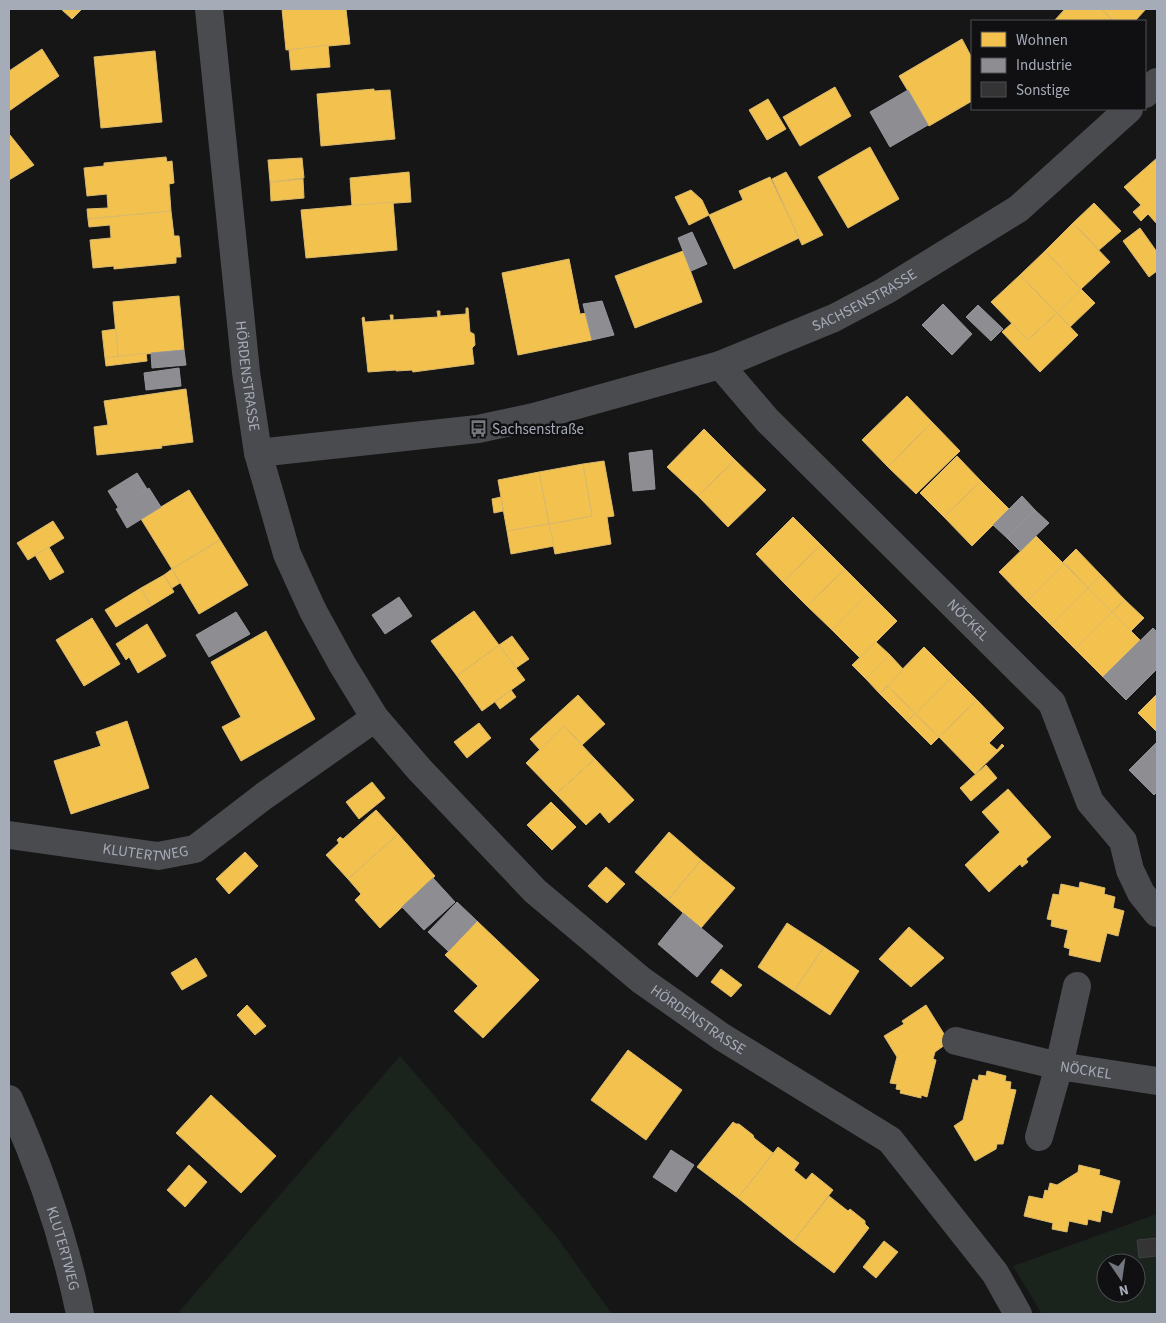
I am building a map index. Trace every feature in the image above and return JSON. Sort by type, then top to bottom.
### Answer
[{"type":"street","name":"HÖRDENSTRASSE","points":[[209,9],[246,372],[258,453],[287,554],[313,611],[375,718],[419,769],[535,891],[641,980],[722,1037],[890,1140],[995,1274],[1018,1314]]},
{"type":"street","points":[[1146,93],[1157,82]]},
{"type":"street","name":"SACHSENSTRASSE","points":[[258,453],[478,429],[534,417],[720,365],[843,313],[885,291],[1018,209],[1129,110]]},
{"type":"street","name":"NÖCKEL","points":[[720,365],[767,420],[1052,703],[1090,802],[1123,841],[1130,870],[1141,893],[1157,913]]},
{"type":"street","name":"KLUTERTWEG","points":[[9,835],[158,856],[195,849],[264,796],[375,718]]},
{"type":"street","points":[[956,1041],[1059,1066],[1077,986]]},
{"type":"street","name":"NÖCKEL","points":[[1039,1137],[1059,1066],[1157,1082]]},
{"type":"street","name":"KLUTERTWEG","points":[[9,1099],[42,1182],[71,1272],[80,1314]]},
{"type":"shaded area","points":[[400,1056],[556,1236],[612,1314],[177,1314]]},
{"type":"shaded area","points":[[1157,1214],[1157,1314],[1042,1314],[1013,1266]]},
{"type":"building: Wohnen","points":[[61,9],[82,9],[72,19]]},
{"type":"building: Wohnen","points":[[282,9],[346,9],[350,44],[286,50]]},
{"type":"building: Wohnen","points":[[1065,9],[1101,9],[1113,20],[1055,20]]},
{"type":"building: Wohnen","points":[[1101,9],[1146,9],[1136,20],[1113,20]]},
{"type":"building: Wohnen","points":[[962,39],[971,56],[971,102],[929,126],[899,76]]},
{"type":"building: Wohnen","points":[[328,45],[330,67],[291,70],[289,50]]},
{"type":"building: Wohnen","points":[[42,49],[59,76],[9,111],[9,71]]},
{"type":"building: Wohnen","points":[[155,51],[162,122],[101,128],[94,57]]},
{"type":"building: Wohnen","points":[[835,87],[851,116],[800,146],[783,117]]},
{"type":"building: Wohnen","points":[[374,89],[374,91],[390,90],[395,139],[321,146],[317,94]]},
{"type":"building: Wohnen","points":[[768,99],[786,129],[767,140],[749,110]]},
{"type":"building: Wohnen","points":[[9,136],[34,165],[9,180]]},
{"type":"building: Wohnen","points":[[870,147],[899,199],[848,228],[818,177]]},
{"type":"building: Wohnen","points":[[166,157],[167,162],[172,161],[174,183],[169,184],[171,211],[88,219],[87,209],[108,208],[107,194],[87,196],[84,168],[104,166],[104,163]]},
{"type":"building: Wohnen","points":[[302,158],[304,178],[270,182],[268,160]]},
{"type":"building: Wohnen","points":[[1157,158],[1157,224],[1148,214],[1141,221],[1133,212],[1141,205],[1124,187]]},
{"type":"building: Wohnen","points":[[409,172],[411,202],[352,206],[350,178]]},
{"type":"building: Wohnen","points":[[786,172],[823,235],[802,245],[772,179]]},
{"type":"building: Wohnen","points":[[770,177],[799,238],[734,269],[709,215],[743,200],[739,191]]},
{"type":"building: Wohnen","points":[[303,179],[304,198],[271,201],[270,182]]},
{"type":"building: Wohnen","points":[[691,190],[702,200],[709,215],[689,225],[675,197]]},
{"type":"building: Wohnen","points":[[393,202],[397,250],[306,258],[301,210]]},
{"type":"building: Wohnen","points":[[1094,203],[1121,231],[1099,250],[1073,223]]},
{"type":"building: Wohnen","points":[[171,211],[174,236],[179,236],[181,257],[176,257],[176,263],[114,269],[114,266],[93,268],[90,240],[111,238],[110,225],[89,227],[88,219]]},
{"type":"building: Wohnen","points":[[1073,223],[1110,262],[1081,289],[1045,251]]},
{"type":"building: Wohnen","points":[[1140,228],[1157,252],[1157,271],[1149,277],[1123,241]]},
{"type":"building: Wohnen","points":[[683,251],[702,302],[635,328],[615,276]]},
{"type":"building: Wohnen","points":[[1045,251],[1081,289],[1057,313],[1020,275]]},
{"type":"building: Wohnen","points":[[569,259],[580,314],[587,313],[592,340],[518,355],[502,273]]},
{"type":"building: Wohnen","points":[[1020,275],[1057,313],[1028,340],[991,302]]},
{"type":"building: Wohnen","points":[[1081,289],[1095,303],[1070,327],[1057,313]]},
{"type":"building: Wohnen","points":[[179,296],[184,350],[118,357],[113,302]]},
{"type":"building: Wohnen","points":[[466,308],[468,308],[470,332],[474,334],[475,345],[472,348],[474,364],[413,372],[412,370],[396,370],[368,372],[362,318],[364,317],[365,322],[391,320],[390,315],[393,315],[393,320],[438,317],[437,311],[440,311],[440,316],[466,314]]},
{"type":"building: Wohnen","points":[[1057,313],[1078,335],[1040,372],[1002,332],[1012,323],[1028,340]]},
{"type":"building: Wohnen","points":[[116,329],[118,357],[105,358],[102,331]]},
{"type":"building: Wohnen","points":[[146,353],[147,361],[106,366],[105,358]]},
{"type":"building: Wohnen","points":[[186,389],[193,442],[161,446],[162,448],[97,455],[94,427],[108,425],[104,401]]},
{"type":"building: Wohnen","points":[[907,396],[932,422],[888,467],[862,440]]},
{"type":"building: Wohnen","points":[[932,422],[960,451],[916,494],[888,467]]},
{"type":"building: Wohnen","points":[[704,429],[735,460],[698,496],[667,467]]},
{"type":"building: Wohnen","points":[[957,456],[981,481],[944,517],[920,493]]},
{"type":"building: Wohnen","points":[[735,460],[766,490],[728,527],[698,496]]},
{"type":"building: Wohnen","points":[[604,461],[614,516],[607,517],[611,544],[555,554],[549,524],[592,516],[583,464]]},
{"type":"building: Wohnen","points":[[583,464],[592,516],[549,524],[539,472]]},
{"type":"building: Wohnen","points":[[539,472],[549,524],[507,531],[498,480]]},
{"type":"building: Wohnen","points":[[981,481],[1009,509],[972,546],[944,517]]},
{"type":"building: Wohnen","points":[[189,490],[220,540],[172,569],[141,519]]},
{"type":"building: Wohnen","points":[[501,497],[503,511],[494,513],[492,499]]},
{"type":"building: Wohnen","points":[[793,517],[821,545],[783,582],[756,554]]},
{"type":"building: Wohnen","points":[[53,521],[64,538],[28,560],[17,543]]},
{"type":"building: Wohnen","points":[[549,524],[554,546],[511,554],[507,531]]},
{"type":"building: Wohnen","points":[[1036,536],[1064,564],[1027,601],[999,572]]},
{"type":"building: Wohnen","points":[[220,540],[248,585],[199,614],[172,569]]},
{"type":"building: Wohnen","points":[[821,545],[845,569],[807,606],[783,582]]},
{"type":"building: Wohnen","points":[[49,547],[64,572],[50,580],[35,555]]},
{"type":"building: Wohnen","points":[[1076,549],[1101,575],[1088,588],[1063,562]]},
{"type":"building: Wohnen","points":[[1064,564],[1088,588],[1051,625],[1027,601]]},
{"type":"building: Wohnen","points":[[172,569],[180,583],[172,588],[164,575]]},
{"type":"building: Wohnen","points":[[845,569],[869,593],[832,630],[807,606]]},
{"type":"building: Wohnen","points":[[164,575],[174,592],[151,606],[141,588]]},
{"type":"building: Wohnen","points":[[1101,575],[1125,600],[1112,612],[1088,588]]},
{"type":"building: Wohnen","points":[[141,588],[151,606],[116,627],[105,610]]},
{"type":"building: Wohnen","points":[[1088,588],[1112,612],[1075,649],[1051,625]]},
{"type":"building: Wohnen","points":[[869,593],[897,621],[860,658],[832,630]]},
{"type":"building: Wohnen","points":[[1125,600],[1144,618],[1131,631],[1112,612]]},
{"type":"building: Wohnen","points":[[474,611],[499,645],[457,676],[431,641]]},
{"type":"building: Wohnen","points":[[1112,612],[1140,640],[1103,677],[1075,649]]},
{"type":"building: Wohnen","points":[[92,618],[120,664],[84,686],[56,640]]},
{"type":"building: Wohnen","points":[[147,624],[166,656],[138,673],[129,657],[126,660],[116,644]]},
{"type":"building: Wohnen","points":[[266,631],[315,719],[241,761],[222,727],[241,717],[211,662]]},
{"type":"building: Wohnen","points":[[512,636],[529,659],[516,668],[499,645]]},
{"type":"building: Wohnen","points":[[876,642],[890,655],[866,679],[852,665]]},
{"type":"building: Wohnen","points":[[499,645],[525,680],[482,711],[457,676]]},
{"type":"building: Wohnen","points":[[924,647],[953,676],[915,714],[887,685]]},
{"type":"building: Wohnen","points":[[890,655],[903,669],[880,694],[866,679]]},
{"type":"building: Wohnen","points":[[953,676],[977,700],[939,737],[915,714]]},
{"type":"building: Wohnen","points":[[888,686],[915,714],[907,721],[880,694]]},
{"type":"building: Wohnen","points":[[511,690],[516,697],[500,709],[495,702]]},
{"type":"building: Wohnen","points":[[1157,694],[1157,732],[1138,713]]},
{"type":"building: Wohnen","points":[[578,695],[605,724],[582,745],[564,726],[540,750],[530,739]]},
{"type":"building: Wohnen","points":[[977,700],[1004,728],[989,743],[997,750],[1002,744],[1004,746],[975,774],[939,737]]},
{"type":"building: Wohnen","points":[[915,714],[939,737],[931,745],[907,721]]},
{"type":"building: Wohnen","points":[[127,721],[149,788],[71,814],[54,761],[101,746],[96,732]]},
{"type":"building: Wohnen","points":[[479,723],[491,738],[467,758],[454,742]]},
{"type":"building: Wohnen","points":[[564,726],[595,759],[556,794],[526,763]]},
{"type":"building: Wohnen","points":[[595,759],[634,800],[609,823],[600,812],[586,825],[556,794]]},
{"type":"building: Wohnen","points":[[986,765],[997,778],[971,801],[960,788]]},
{"type":"building: Wohnen","points":[[372,782],[385,798],[359,819],[346,802]]},
{"type":"building: Wohnen","points":[[1008,789],[1051,837],[1026,859],[1028,862],[1022,867],[1020,864],[989,892],[965,865],[1000,832],[982,812]]},
{"type":"building: Wohnen","points":[[551,802],[576,827],[552,850],[527,825]]},
{"type":"building: Wohnen","points":[[376,810],[398,834],[348,879],[326,855],[339,843],[337,840],[340,837],[343,839]]},
{"type":"building: Wohnen","points":[[669,832],[701,860],[668,900],[635,872]]},
{"type":"building: Wohnen","points":[[398,834],[435,876],[380,928],[355,900],[361,894],[348,879]]},
{"type":"building: Wohnen","points":[[245,852],[258,866],[229,894],[216,879]]},
{"type":"building: Wohnen","points":[[701,860],[735,888],[701,928],[668,900]]},
{"type":"building: Wohnen","points":[[606,867],[625,884],[607,903],[588,886]]},
{"type":"building: Wohnen","points":[[1080,882],[1105,888],[1104,894],[1115,897],[1113,908],[1124,911],[1118,936],[1107,933],[1100,962],[1069,955],[1070,949],[1064,947],[1068,930],[1051,926],[1052,920],[1047,919],[1053,894],[1059,895],[1061,884],[1079,888]]},
{"type":"building: Wohnen","points":[[477,921],[539,980],[483,1038],[454,1011],[478,986],[445,955]]},
{"type":"building: Wohnen","points":[[787,923],[824,947],[794,991],[758,967]]},
{"type":"building: Wohnen","points":[[909,927],[944,958],[911,987],[879,959]]},
{"type":"building: Wohnen","points":[[824,947],[859,971],[830,1015],[794,991]]},
{"type":"building: Wohnen","points":[[196,958],[207,976],[182,990],[171,973]]},
{"type":"building: Wohnen","points":[[721,969],[742,985],[731,997],[711,982]]},
{"type":"building: Wohnen","points":[[247,1005],[266,1026],[255,1035],[237,1015]]},
{"type":"building: Wohnen","points":[[926,1005],[949,1042],[935,1052],[933,1059],[936,1060],[927,1097],[921,1095],[921,1098],[900,1093],[901,1090],[896,1089],[897,1084],[890,1083],[897,1057],[884,1036],[904,1024],[902,1021]]},
{"type":"building: Wohnen","points":[[628,1050],[682,1090],[646,1140],[591,1100]]},
{"type":"building: Wohnen","points":[[987,1071],[1006,1076],[1005,1081],[1011,1082],[1010,1089],[1016,1090],[1003,1144],[997,1144],[996,1149],[975,1161],[954,1126],[963,1120],[973,1079],[978,1081],[979,1075],[986,1076]]},
{"type":"building: Wohnen","points":[[211,1095],[276,1156],[241,1193],[176,1133]]},
{"type":"building: Wohnen","points":[[733,1122],[739,1124],[773,1153],[738,1198],[697,1167]]},
{"type":"building: Wohnen","points":[[778,1147],[799,1163],[794,1170],[806,1180],[812,1173],[833,1190],[793,1242],[738,1198]]},
{"type":"building: Wohnen","points":[[189,1165],[207,1182],[185,1207],[167,1190]]},
{"type":"building: Wohnen","points":[[1079,1165],[1100,1170],[1099,1175],[1120,1181],[1112,1213],[1102,1210],[1100,1222],[1088,1219],[1087,1225],[1069,1221],[1067,1232],[1052,1229],[1053,1223],[1024,1216],[1029,1196],[1043,1199],[1045,1190],[1048,1191],[1050,1183],[1057,1185],[1078,1172]]},
{"type":"building: Wohnen","points":[[829,1196],[865,1221],[869,1228],[834,1273],[793,1242]]},
{"type":"building: Wohnen","points":[[884,1241],[898,1252],[876,1278],[863,1267]]},
{"type":"building: Industrie","points":[[908,90],[928,125],[890,147],[870,112]]},
{"type":"building: Industrie","points":[[692,232],[707,264],[691,271],[678,238]]},
{"type":"building: Industrie","points":[[602,301],[614,335],[592,340],[583,304]]},
{"type":"building: Industrie","points":[[943,304],[972,334],[952,355],[922,325]]},
{"type":"building: Industrie","points":[[978,305],[1003,329],[991,341],[966,317]]},
{"type":"building: Industrie","points":[[184,350],[186,365],[152,368],[151,353]]},
{"type":"building: Industrie","points":[[179,368],[181,386],[146,390],[144,373]]},
{"type":"building: Industrie","points":[[652,450],[655,489],[633,491],[629,453]]},
{"type":"building: Industrie","points":[[137,473],[147,489],[118,507],[108,491]]},
{"type":"building: Industrie","points":[[149,488],[161,507],[127,528],[116,509]]},
{"type":"building: Industrie","points":[[1022,496],[1035,510],[1007,538],[993,525]]},
{"type":"building: Industrie","points":[[1035,510],[1049,523],[1020,551],[1007,538]]},
{"type":"building: Industrie","points":[[399,597],[412,616],[385,634],[372,615]]},
{"type":"building: Industrie","points":[[236,612],[250,634],[209,657],[196,635]]},
{"type":"building: Industrie","points":[[1153,628],[1157,632],[1157,669],[1126,700],[1103,677]]},
{"type":"building: Industrie","points":[[1157,742],[1157,792],[1154,795],[1129,770]]},
{"type":"building: Industrie","points":[[433,878],[455,902],[424,930],[402,907]]},
{"type":"building: Industrie","points":[[457,902],[477,921],[448,951],[428,932]]},
{"type":"building: Industrie","points":[[683,913],[723,946],[697,977],[658,944]]},
{"type":"building: Industrie","points":[[671,1150],[694,1165],[676,1192],[653,1177]]},
{"type":"building: Sonstige","points":[[1157,1238],[1157,1256],[1146,1257],[1146,1253],[1138,1253],[1137,1240]]},
{"type":"place","name":"Sachsenstraße","points":[[478,429]]}]
